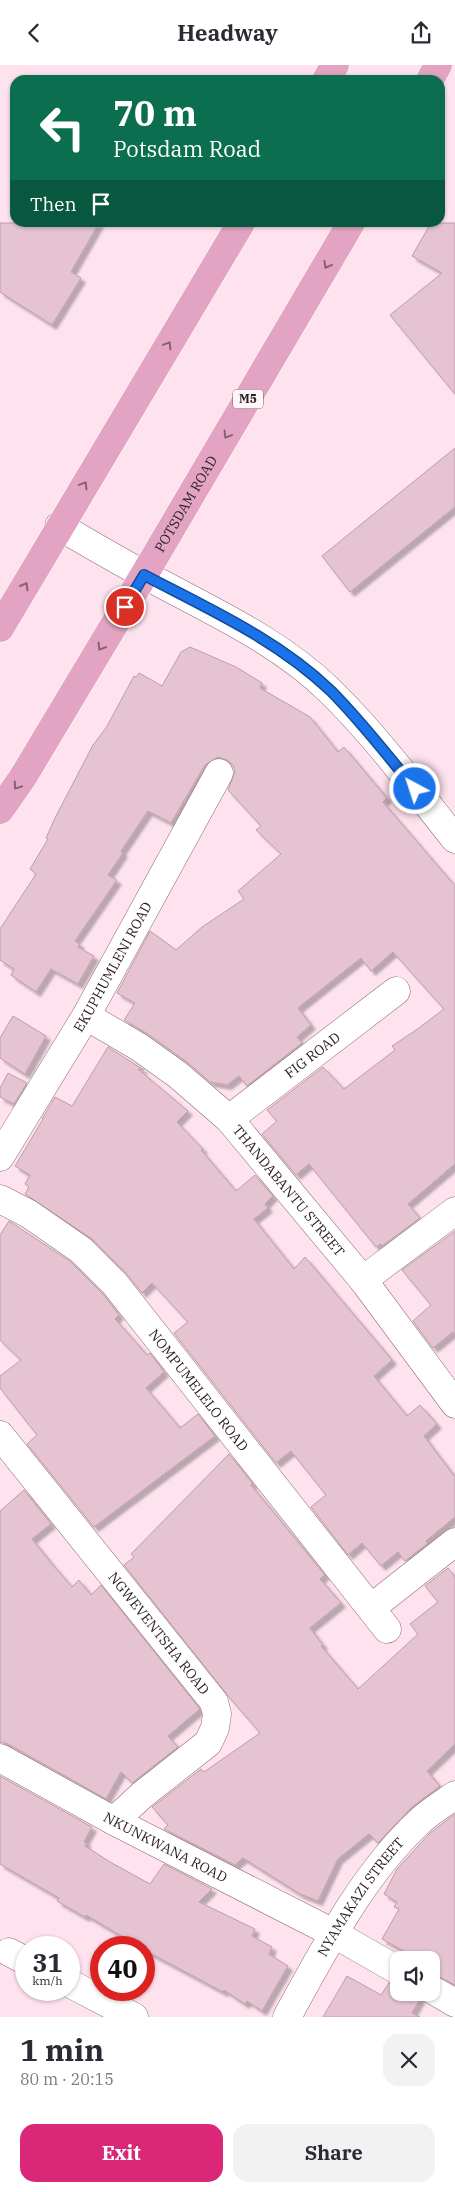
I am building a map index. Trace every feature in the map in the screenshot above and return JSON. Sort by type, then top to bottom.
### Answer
[{"type":"main road","points":[[0,628],[239,227]]},
{"type":"main road","name":"POTSDAM ROAD","points":[[0,811],[23,777],[144,575],[349,227]]},
{"type":"street","points":[[59,526],[144,575],[257,635],[330,691],[360,723],[455,839]]},
{"type":"street","name":"EKUPHUMLENI ROAD","points":[[0,1157],[86,1016],[219,773]]},
{"type":"street","name":"FIG ROAD","points":[[229,1119],[396,991]]},
{"type":"street","name":"THANDABANTU STREET","points":[[86,1016],[138,1047],[178,1075],[229,1119],[363,1280],[455,1404]]},
{"type":"street","name":"NOMPUMELELO ROAD","points":[[0,1199],[29,1214],[81,1250],[115,1284],[379,1619],[455,1543]]},
{"type":"street","points":[[363,1280],[455,1211]]},
{"type":"street","name":"NGWEVENTSHA ROAD","points":[[0,1435],[214,1701],[217,1714],[215,1728],[208,1743],[142,1795],[114,1821]]},
{"type":"street","name":"NKUNKWANA ROAD","points":[[0,1758],[114,1821],[333,1933],[390,1966]]},
{"type":"street","name":"NYAMAKAZI STREET","points":[[287,2017],[333,1933],[387,1856],[419,1822],[455,1795]]},
{"type":"street","points":[[80,1989],[134,2017]]},
{"type":"street","points":[[440,1994],[455,2003]]},
{"type":"building","points":[[0,223],[10,223],[10,227],[97,227],[71,272],[81,278],[52,325],[0,292]]},
{"type":"building","points":[[445,223],[455,223],[455,394],[390,315],[442,273],[412,256],[429,227],[445,227]]},
{"type":"building","points":[[455,448],[455,507],[350,592],[322,556]]},
{"type":"building","points":[[190,647],[236,667],[262,683],[260,688],[310,717],[338,752],[344,747],[387,798],[383,802],[455,886],[455,1164],[408,1204],[420,1218],[382,1246],[381,1244],[376,1247],[309,1164],[296,1175],[262,1134],[277,1121],[267,1110],[323,1067],[344,1089],[395,1050],[392,1046],[444,1009],[393,952],[371,971],[361,958],[298,1008],[311,1025],[297,1037],[302,1043],[247,1086],[239,1076],[227,1085],[210,1082],[187,1062],[148,1034],[124,1020],[135,1003],[117,993],[150,931],[176,950],[202,927],[244,899],[238,891],[281,854],[256,830],[261,826],[228,790],[235,772],[233,765],[227,760],[218,757],[205,765],[171,823],[148,811],[121,851],[123,853],[108,875],[117,880],[75,941],[80,944],[78,947],[94,956],[78,984],[51,969],[36,992],[11,975],[14,969],[0,960],[0,929],[36,874],[30,869],[48,839],[46,838],[55,818],[93,745],[106,728],[134,676],[136,677],[139,673],[162,686],[181,652]]},
{"type":"building","points":[[13,1016],[46,1036],[25,1074],[0,1058],[0,1038]]},
{"type":"building","points":[[108,1047],[144,1070],[138,1069],[188,1111],[177,1122],[203,1149],[201,1150],[236,1191],[255,1175],[273,1196],[265,1204],[268,1208],[254,1219],[294,1269],[305,1257],[392,1360],[374,1376],[407,1416],[420,1405],[437,1424],[424,1436],[455,1477],[455,1517],[426,1541],[428,1543],[405,1561],[398,1552],[381,1566],[362,1543],[348,1555],[311,1507],[326,1495],[291,1451],[276,1463],[174,1333],[188,1322],[152,1283],[142,1293],[126,1273],[92,1239],[25,1194],[29,1187],[25,1184],[30,1175],[15,1166],[55,1097],[72,1106]]},
{"type":"building","points":[[8,1073],[27,1083],[14,1104],[0,1097],[0,1088]]},
{"type":"building","points":[[9,1221],[71,1262],[103,1294],[119,1315],[115,1319],[147,1355],[150,1353],[164,1372],[146,1388],[180,1428],[198,1414],[215,1436],[94,1527],[27,1444],[37,1435],[0,1388],[0,1376],[21,1360],[0,1340],[0,1235]]},
{"type":"building","points":[[455,1231],[455,1335],[453,1332],[433,1348],[413,1321],[431,1305],[402,1270]]},
{"type":"building","points":[[229,1454],[253,1484],[251,1485],[325,1575],[320,1579],[341,1603],[310,1628],[323,1645],[321,1646],[358,1689],[418,1634],[410,1624],[438,1602],[425,1586],[448,1568],[455,1577],[455,1744],[427,1771],[440,1786],[412,1807],[378,1843],[369,1834],[338,1859],[318,1901],[300,1894],[243,1858],[235,1865],[164,1829],[168,1825],[152,1807],[201,1769],[204,1772],[260,1733],[124,1565],[134,1557],[131,1554]]},
{"type":"building","points":[[24,1490],[51,1524],[32,1539],[52,1564],[72,1587],[79,1580],[91,1595],[101,1585],[200,1709],[168,1736],[178,1747],[132,1783],[121,1772],[106,1799],[8,1744],[0,1742],[0,1511]]},
{"type":"building","points":[[0,1776],[92,1827],[84,1842],[87,1843],[85,1846],[150,1884],[164,1864],[212,1889],[199,1902],[255,1929],[252,1936],[272,1947],[269,1954],[288,1966],[262,2011],[247,2001],[245,2004],[224,1990],[223,1992],[155,1956],[155,1936],[121,1936],[86,1915],[85,1917],[57,1901],[59,1898],[0,1864]]},
{"type":"building","points":[[455,1814],[455,1985],[440,1978],[440,1951],[404,1951],[382,1939],[399,1909],[394,1907],[397,1902],[384,1894],[397,1869],[430,1833]]},
{"type":"building","points":[[347,1976],[381,1995],[390,1983],[390,2001],[419,2001],[412,2013],[420,2017],[323,2017]]},
{"type":"route","points":[[125,607],[144,575],[257,635],[330,691],[360,723],[415,789]]}]
